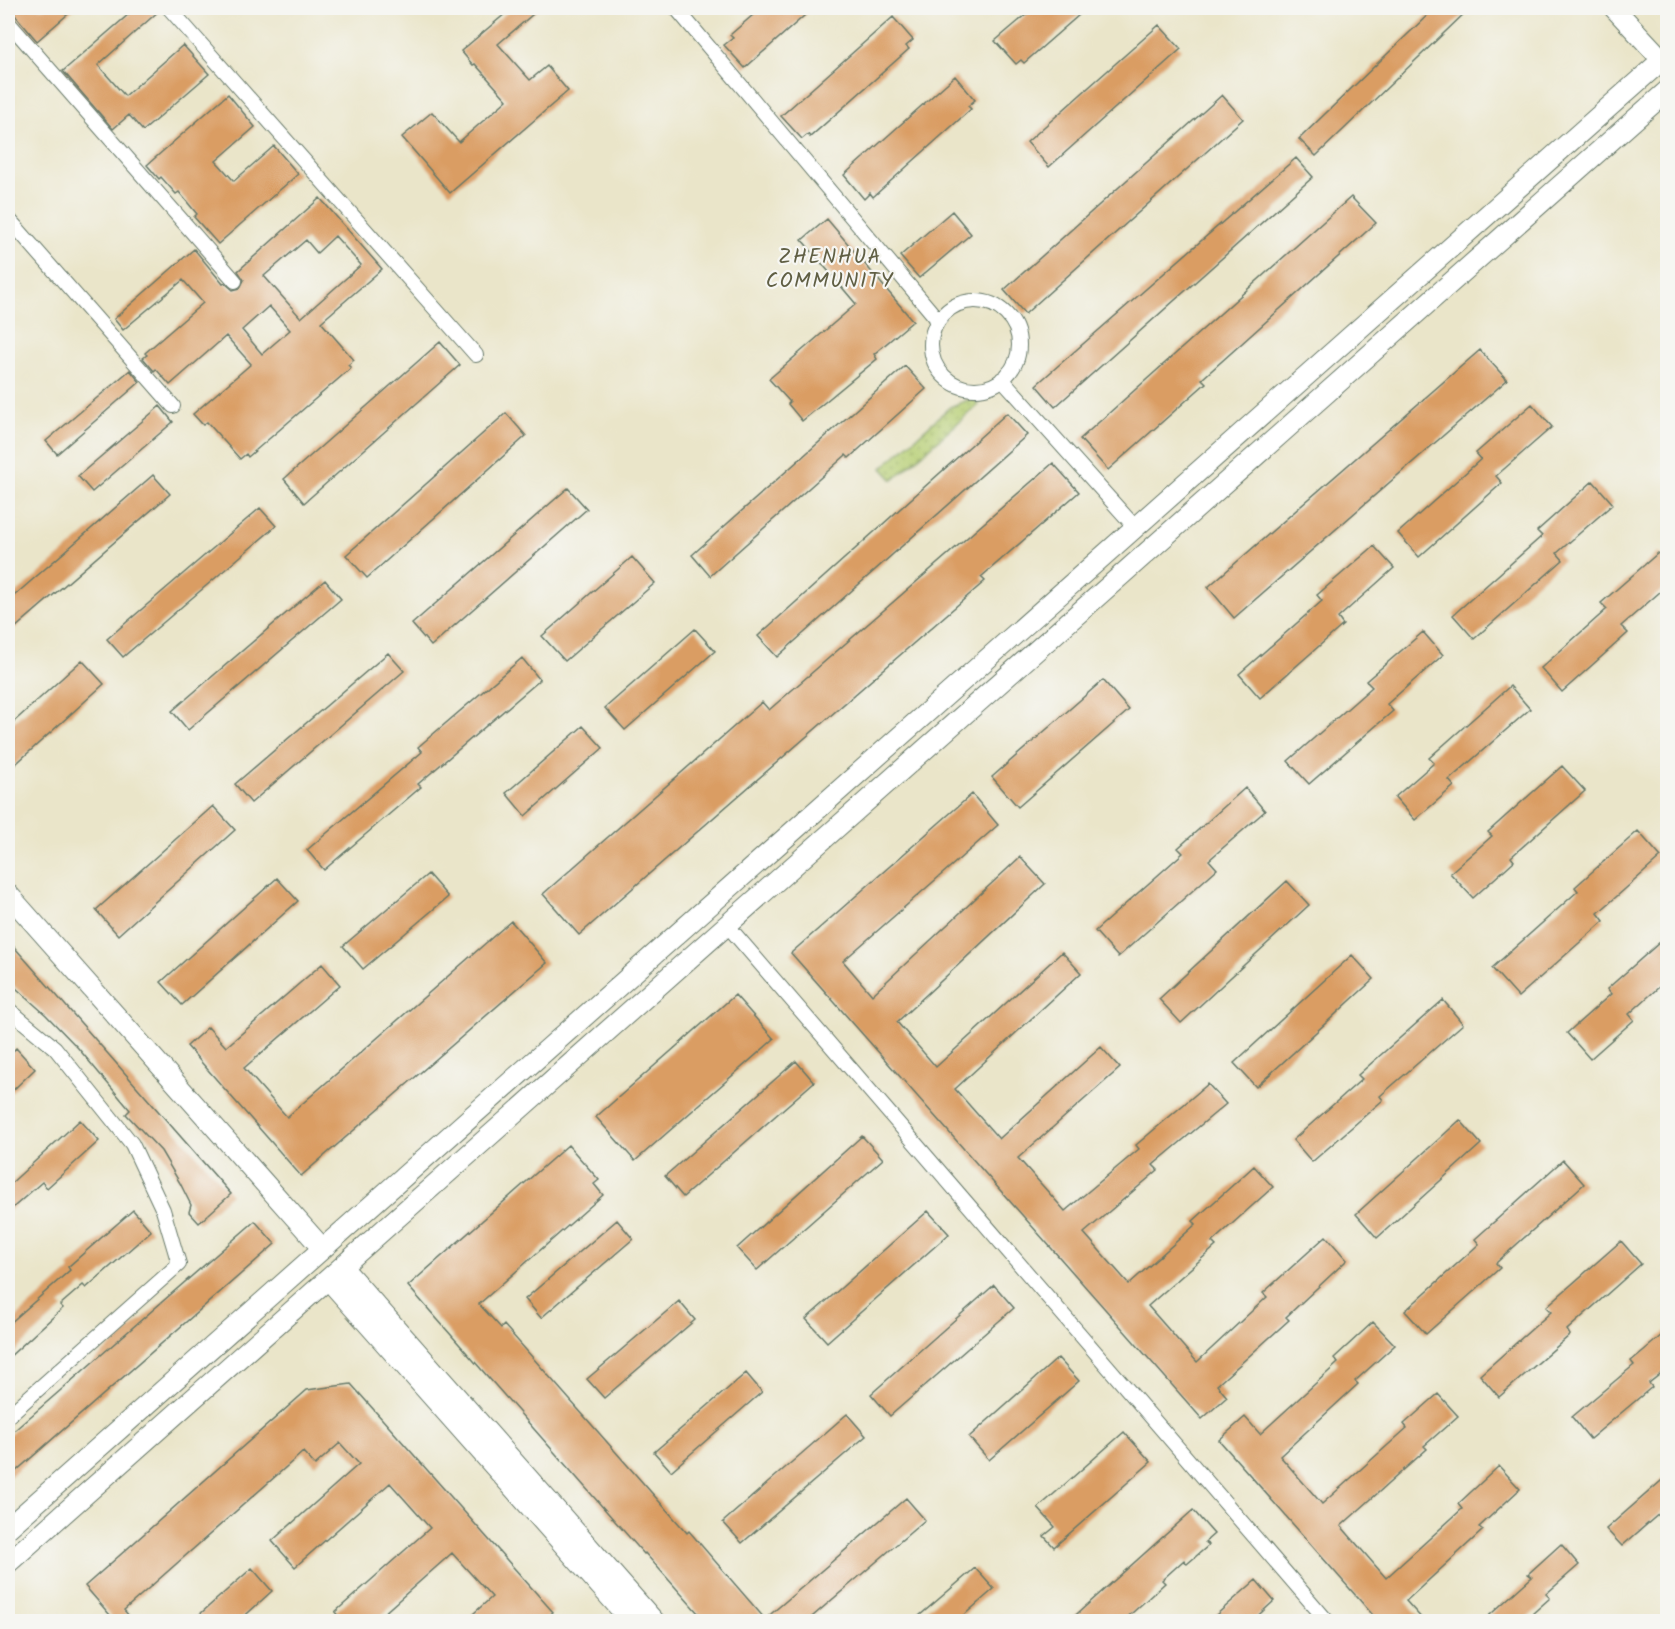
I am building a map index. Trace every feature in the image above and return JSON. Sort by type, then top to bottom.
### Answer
[{"type":"main road","points":[[8,1528],[1135,527],[1665,63],[1614,8]]},
{"type":"main road","points":[[8,1563],[1668,90]]},
{"type":"main road","points":[[8,894],[322,1248]]},
{"type":"main road","points":[[335,1273],[632,1622]]},
{"type":"main road","points":[[335,1273],[655,1622]]},
{"type":"street","points":[[169,8],[476,355]]},
{"type":"street","points":[[676,8],[938,320]]},
{"type":"street","points":[[8,22],[235,281]]},
{"type":"street","points":[[8,218],[174,406]]},
{"type":"street","points":[[967,301],[985,301],[1001,309],[1013,322],[1019,338],[1018,355],[1011,370],[1002,379],[984,388],[967,389],[951,383],[938,370],[931,354],[931,336],[938,320],[951,307],[967,301]]},
{"type":"street","points":[[1002,379],[1135,527]]},
{"type":"street","points":[[727,925],[1328,1622]]},
{"type":"street","points":[[8,1009],[55,1048],[132,1144],[163,1210],[180,1264],[8,1416]]},
{"type":"green space","points":[[973,398],[978,405],[893,480],[882,468],[950,407]]},
{"type":"building","points":[[9,8],[75,8],[37,41]]},
{"type":"building","points":[[136,8],[160,8],[160,10],[98,65],[125,96],[183,45],[209,74],[143,131],[129,115],[113,129],[63,71]]},
{"type":"building","points":[[512,8],[540,8],[498,44],[530,80],[547,66],[568,91],[450,193],[402,137],[432,112],[459,142],[507,100],[461,51]]},
{"type":"building","points":[[761,8],[813,8],[745,68],[724,45],[733,38],[730,35]]},
{"type":"building","points":[[1034,8],[1087,8],[1024,63],[1021,60],[1016,64],[995,41]]},
{"type":"building","points":[[1435,8],[1470,8],[1316,156],[1299,139]]},
{"type":"building","points":[[893,17],[913,40],[906,46],[909,49],[810,137],[808,134],[802,139],[781,116]]},
{"type":"building","points":[[1159,25],[1181,49],[1049,167],[1027,142]]},
{"type":"building","points":[[955,76],[975,100],[968,106],[971,109],[873,197],[870,193],[864,199],[844,175]]},
{"type":"building","points":[[228,94],[255,127],[216,161],[234,181],[274,146],[298,174],[218,244],[194,217],[197,214],[179,192],[176,194],[147,165]]},
{"type":"building","points":[[1222,95],[1243,119],[1025,314],[1004,290]]},
{"type":"building","points":[[1296,158],[1313,177],[1055,407],[1036,385]]},
{"type":"building","points":[[1351,197],[1376,223],[1202,379],[1206,383],[1108,470],[1080,439]]},
{"type":"building","points":[[320,198],[382,269],[321,322],[354,360],[348,365],[351,368],[248,457],[246,454],[240,459],[207,422],[203,425],[193,414],[251,364],[226,336],[170,385],[143,358],[147,355],[145,353],[203,303],[183,280],[123,330],[114,319],[194,249],[223,284],[225,283],[233,290],[240,288],[244,280],[238,271]],"holes":[[[335,236],[361,265],[301,318],[264,276],[306,240],[317,253]],[[269,306],[290,330],[262,354],[242,330]]]},
{"type":"building","points":[[952,211],[971,234],[919,278],[900,256]]},
{"type":"building","points":[[827,219],[913,321],[874,354],[877,359],[802,421],[788,404],[790,402],[769,379],[856,304],[802,240]]},
{"type":"building","points":[[440,342],[460,365],[304,503],[284,479]]},
{"type":"building","points":[[1480,350],[1507,380],[1234,618],[1208,587]]},
{"type":"building","points":[[905,366],[926,389],[849,458],[846,455],[710,576],[692,555]]},
{"type":"building","points":[[130,370],[140,382],[57,454],[46,441]]},
{"type":"building","points":[[1532,404],[1552,427],[1496,476],[1502,483],[1419,557],[1398,533],[1481,459],[1476,453]]},
{"type":"building","points":[[160,406],[173,422],[92,492],[78,476]]},
{"type":"building","points":[[506,413],[526,436],[367,578],[346,555]]},
{"type":"building","points":[[1007,413],[1027,435],[777,657],[758,636]]},
{"type":"building","points":[[1053,463],[1079,492],[981,577],[985,581],[579,935],[543,894],[762,702],[769,710]]},
{"type":"building","points":[[153,475],[170,494],[8,634],[8,601]]},
{"type":"building","points":[[1593,481],[1613,504],[1557,553],[1563,560],[1474,639],[1453,615],[1542,536],[1537,531]]},
{"type":"building","points":[[568,488],[587,509],[431,646],[412,624]]},
{"type":"building","points":[[260,508],[276,526],[123,657],[107,639]]},
{"type":"building","points":[[1374,546],[1394,568],[1338,618],[1343,625],[1260,698],[1239,674],[1322,601],[1317,595]]},
{"type":"building","points":[[1658,553],[1668,563],[1668,585],[1621,626],[1628,633],[1562,692],[1541,668],[1607,609],[1601,603]]},
{"type":"building","points":[[632,557],[655,583],[565,661],[542,636]]},
{"type":"building","points":[[325,580],[341,599],[188,730],[172,711]]},
{"type":"building","points":[[695,629],[715,651],[625,730],[605,708]]},
{"type":"building","points":[[1423,632],[1443,655],[1387,704],[1393,711],[1309,784],[1288,761],[1372,687],[1366,681]]},
{"type":"building","points":[[388,653],[404,671],[251,803],[235,784]]},
{"type":"building","points":[[522,658],[540,680],[418,784],[421,787],[324,870],[307,850],[422,752],[418,747]]},
{"type":"building","points":[[82,660],[104,684],[8,771],[8,727]]},
{"type":"building","points":[[1103,680],[1129,710],[1018,807],[992,777]]},
{"type":"building","points":[[1510,686],[1530,709],[1449,780],[1454,786],[1415,820],[1395,797],[1434,763],[1429,758]]},
{"type":"building","points":[[583,726],[603,748],[525,816],[506,793]]},
{"type":"building","points":[[1562,766],[1585,791],[1511,857],[1514,861],[1473,898],[1450,873],[1492,836],[1488,832]]},
{"type":"building","points":[[1245,788],[1265,811],[1209,860],[1217,869],[1118,957],[1095,931],[1183,853],[1178,848]]},
{"type":"building","points":[[972,794],[998,825],[843,961],[872,995],[1020,857],[1045,884],[897,1022],[936,1067],[1062,952],[1081,973],[955,1089],[999,1139],[1101,1047],[1120,1068],[1018,1158],[1065,1211],[1139,1149],[1136,1145],[1208,1084],[1226,1104],[1153,1165],[1158,1170],[1084,1233],[1129,1284],[1196,1224],[1193,1221],[1254,1166],[1273,1187],[1212,1242],[1216,1246],[1148,1306],[1197,1362],[1267,1297],[1263,1293],[1326,1236],[1347,1260],[1286,1317],[1289,1320],[1217,1385],[1227,1397],[1202,1419],[791,953]]},
{"type":"building","points":[[213,806],[235,830],[118,935],[96,910]]},
{"type":"building","points":[[1638,831],[1661,857],[1598,913],[1604,921],[1518,997],[1492,968],[1578,891],[1575,887]]},
{"type":"building","points":[[428,874],[448,897],[363,969],[343,946]]},
{"type":"building","points":[[277,878],[298,901],[182,1005],[161,982]]},
{"type":"building","points":[[1287,881],[1309,905],[1181,1023],[1159,999]]},
{"type":"building","points":[[511,921],[547,963],[301,1176],[187,1046],[208,1027],[226,1047],[322,964],[340,985],[244,1068],[287,1117]]},
{"type":"building","points":[[1668,935],[1668,979],[1629,1014],[1634,1020],[1590,1059],[1567,1033],[1611,994],[1607,989]]},
{"type":"building","points":[[8,940],[231,1194],[199,1223],[189,1212],[191,1205],[161,1151],[126,1114],[130,1110],[78,1048],[8,981]]},
{"type":"building","points":[[1352,955],[1374,979],[1256,1087],[1234,1063]]},
{"type":"building","points":[[735,995],[774,1039],[635,1161],[596,1117]]},
{"type":"building","points":[[1443,1000],[1463,1024],[1380,1096],[1383,1100],[1312,1162],[1293,1140],[1362,1079],[1358,1075]]},
{"type":"building","points":[[16,1048],[35,1069],[8,1095],[8,1056]]},
{"type":"building","points":[[796,1061],[814,1082],[683,1197],[665,1176]]},
{"type":"building","points":[[80,1120],[99,1141],[47,1188],[42,1182],[8,1212],[8,1186]]},
{"type":"building","points":[[1460,1120],[1481,1144],[1377,1238],[1356,1214]]},
{"type":"building","points":[[862,1136],[883,1159],[757,1270],[737,1248]]},
{"type":"building","points":[[568,1145],[599,1180],[594,1184],[603,1195],[479,1304],[501,1328],[504,1325],[765,1619],[906,1498],[925,1520],[806,1622],[706,1622],[408,1286]]},
{"type":"building","points":[[1563,1160],[1584,1184],[1496,1263],[1500,1268],[1426,1334],[1405,1311],[1479,1244],[1475,1239]]},
{"type":"building","points":[[133,1210],[151,1231],[86,1288],[83,1285],[60,1305],[63,1308],[8,1358],[8,1325],[70,1270],[68,1267]]},
{"type":"building","points":[[928,1211],[949,1234],[827,1342],[806,1319]]},
{"type":"building","points":[[617,1220],[633,1239],[541,1318],[525,1299]]},
{"type":"building","points":[[255,1221],[275,1244],[8,1478],[8,1436]]},
{"type":"building","points":[[1621,1241],[1641,1264],[1567,1330],[1570,1335],[1499,1397],[1480,1375],[1551,1312],[1546,1307]]},
{"type":"building","points":[[994,1285],[1014,1308],[890,1416],[871,1394]]},
{"type":"building","points":[[679,1301],[695,1320],[604,1398],[587,1379]]},
{"type":"building","points":[[1373,1322],[1395,1345],[1355,1381],[1358,1384],[1280,1456],[1322,1504],[1407,1428],[1404,1424],[1438,1394],[1458,1416],[1424,1446],[1427,1449],[1341,1526],[1386,1578],[1462,1509],[1458,1504],[1499,1466],[1520,1489],[1479,1527],[1483,1530],[1406,1601],[1425,1622],[1379,1622],[1219,1440],[1245,1417],[1260,1434],[1338,1363],[1334,1358]]},
{"type":"building","points":[[1668,1330],[1668,1368],[1649,1383],[1652,1387],[1590,1439],[1572,1417],[1634,1365],[1631,1361]]},
{"type":"building","points":[[1058,1358],[1079,1381],[989,1460],[969,1437]]},
{"type":"building","points":[[746,1373],[762,1392],[671,1471],[654,1452]]},
{"type":"building","points":[[351,1384],[553,1612],[542,1622],[464,1622],[492,1597],[452,1553],[374,1622],[343,1622],[335,1612],[430,1528],[390,1483],[295,1567],[272,1541],[359,1464],[340,1443],[315,1465],[303,1452],[124,1610],[134,1622],[116,1622],[85,1586],[307,1390]]},
{"type":"building","points":[[847,1414],[866,1436],[742,1543],[723,1522]]},
{"type":"building","points":[[1124,1432],[1151,1462],[1054,1547],[1044,1536],[1055,1527],[1038,1508]]},
{"type":"building","points":[[1668,1475],[1668,1506],[1622,1546],[1606,1529]]},
{"type":"building","points":[[1193,1510],[1214,1534],[1205,1542],[1209,1545],[1187,1564],[1184,1560],[1162,1580],[1165,1583],[1122,1622],[1068,1622]]},
{"type":"building","points":[[1561,1544],[1579,1565],[1546,1594],[1550,1598],[1523,1622],[1482,1622],[1532,1577],[1528,1574]]},
{"type":"building","points":[[252,1568],[272,1591],[238,1622],[191,1622]]},
{"type":"building","points":[[975,1568],[994,1589],[956,1622],[912,1622]]},
{"type":"building","points":[[1256,1580],[1274,1601],[1251,1622],[1208,1622]]},
{"type":"district","name":"ZHENHUA COMMUNITY","points":[[830,269]]}]
